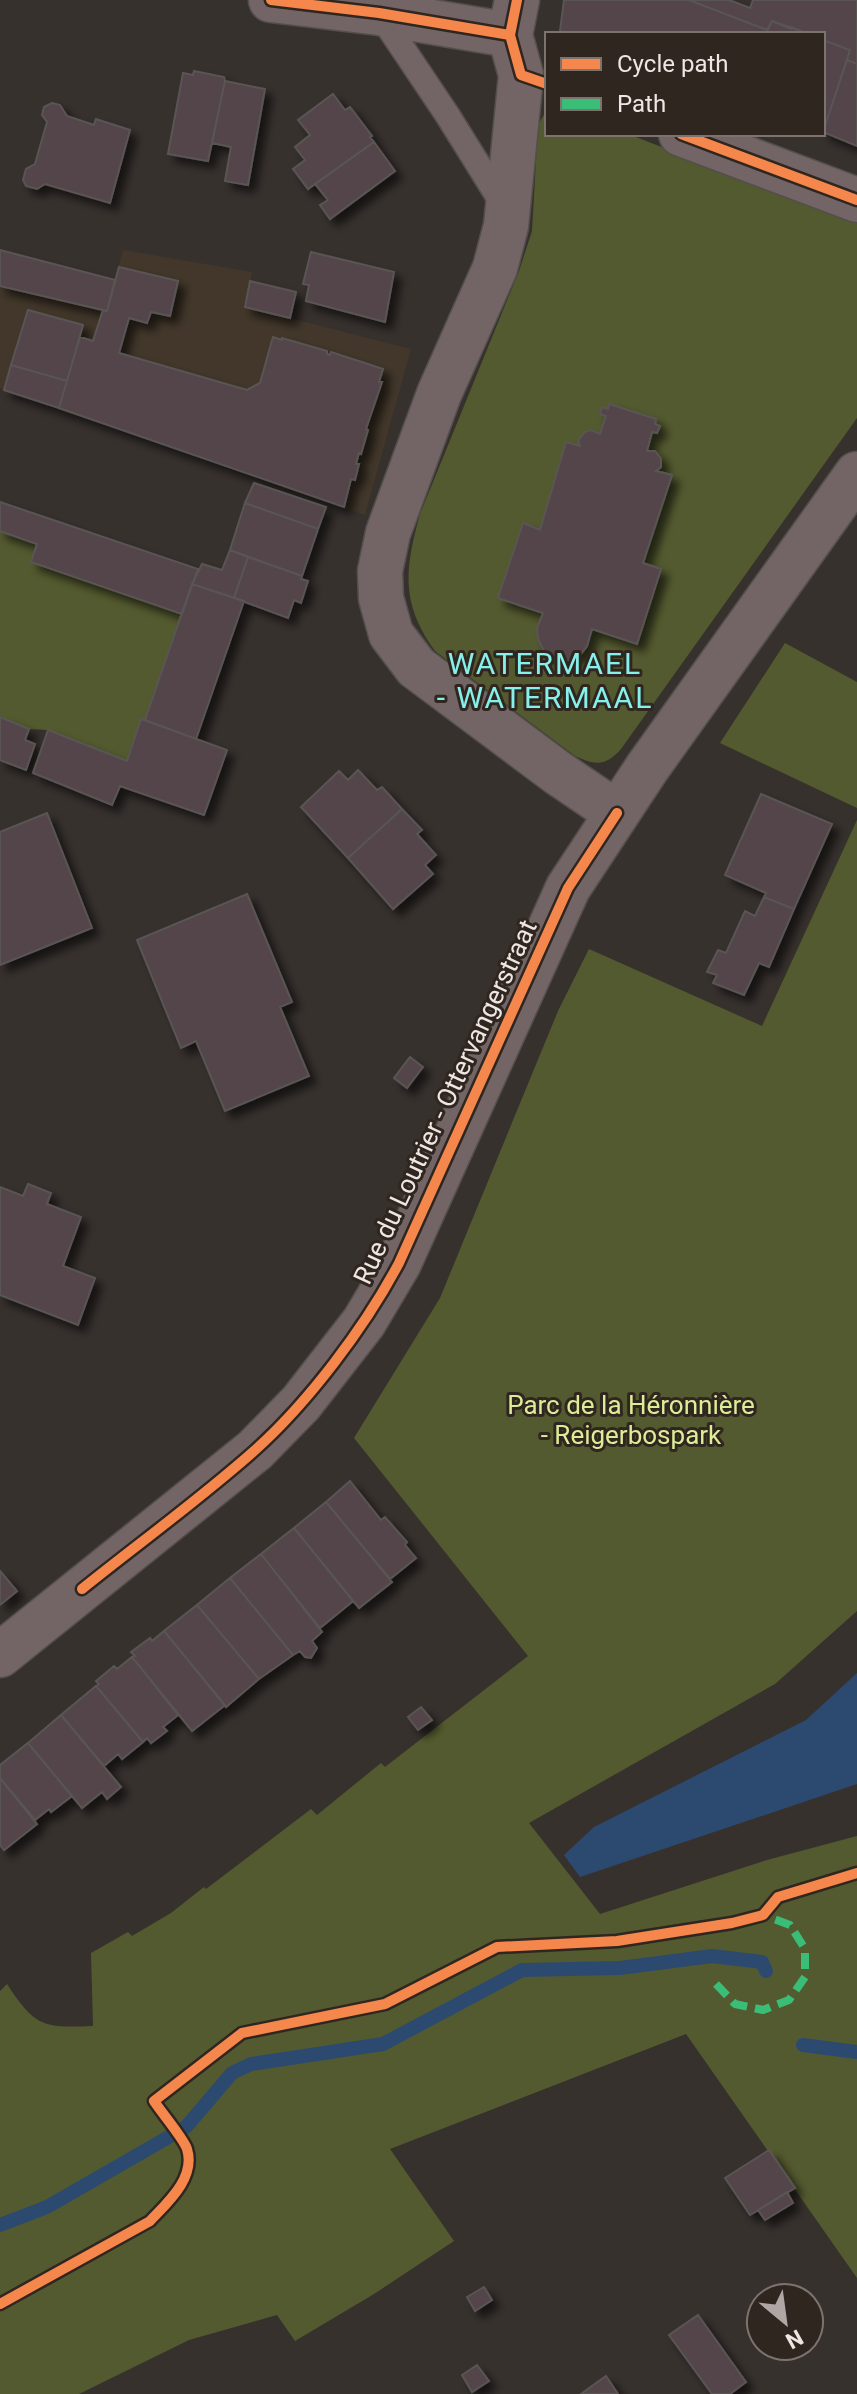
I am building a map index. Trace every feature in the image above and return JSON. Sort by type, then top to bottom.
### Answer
[{"type":"street","points":[[271,0],[379,13],[524,48],[507,213],[495,268],[439,394],[388,533],[380,571],[381,598],[391,634],[416,667],[617,813]]},
{"type":"street","points":[[686,136],[857,200]]},
{"type":"street","name":"Rue du Loutrier - Ottervangerstraat","points":[[0,1655],[255,1450],[301,1403],[364,1322],[399,1263],[568,888],[647,768],[857,474]]},
{"type":"lane","points":[[379,13],[476,160],[507,213]]},
{"type":"shaded area","points":[[123,250],[252,272],[246,307],[411,349],[365,515],[0,388],[0,286],[107,311]]},
{"type":"green space","points":[[545,113],[545,136],[633,136],[857,223],[857,418],[621,749],[600,763],[575,756],[435,651],[416,617],[409,585],[411,551],[420,514],[519,271],[532,231],[538,125]]},
{"type":"green space","points":[[0,531],[37,544],[32,562],[182,614],[145,720],[141,719],[127,761],[48,730],[29,729],[0,717]]},
{"type":"green space","points":[[785,643],[857,682],[857,808],[720,743]]},
{"type":"green space","name":"Parc de la Héronnière - Reigerbospark","points":[[857,820],[857,1611],[775,1684],[529,1823],[600,1914],[767,1860],[857,1836],[857,2278],[686,2034],[390,2149],[454,2241],[295,2341],[277,2315],[189,2340],[79,2394],[0,2394],[0,1991],[7,1984],[25,2009],[42,2022],[62,2026],[93,2026],[91,1953],[128,1932],[132,1936],[171,1913],[311,1809],[317,1815],[381,1763],[385,1767],[528,1656],[354,1438],[440,1298],[558,1011],[589,949],[762,1026]]},
{"type":"water","points":[[857,1673],[857,1784],[580,1877],[564,1855],[594,1827],[806,1720]]},
{"type":"building","points":[[564,0],[689,0],[767,30],[766,32],[560,31]]},
{"type":"building","points":[[689,0],[729,0],[750,8],[753,0],[857,0],[857,64],[847,60],[850,50],[825,41],[825,32],[803,32],[772,21],[767,30]]},
{"type":"building","points":[[772,21],[804,32],[767,32]]},
{"type":"building","points":[[825,41],[850,50],[825,126]]},
{"type":"building","points":[[847,60],[857,64],[857,146],[825,133]]},
{"type":"building","points":[[194,71],[224,77],[225,81],[208,161],[168,154],[183,73],[193,75]]},
{"type":"building","points":[[225,81],[265,89],[248,185],[225,181],[231,147],[212,143]]},
{"type":"building","points":[[333,94],[345,110],[350,107],[374,142],[308,189],[293,169],[305,160],[295,147],[310,135],[298,120]]},
{"type":"building","points":[[52,103],[60,105],[67,116],[94,125],[96,119],[130,130],[110,203],[45,184],[37,189],[26,186],[23,180],[26,169],[35,164],[47,122],[42,115],[44,107]]},
{"type":"building","points":[[374,142],[395,171],[330,219],[320,205],[328,200],[315,184]]},
{"type":"building","points":[[0,250],[115,280],[107,311],[0,286]]},
{"type":"building","points":[[311,252],[394,272],[385,322],[306,301],[309,285],[303,284]]},
{"type":"building","points":[[119,267],[178,281],[170,316],[151,312],[147,323],[129,318],[119,353],[247,390],[260,383],[273,337],[383,369],[379,382],[382,382],[356,464],[359,464],[355,480],[351,479],[344,507],[59,408],[80,337],[93,341],[103,310],[107,311]]},
{"type":"building","points":[[250,281],[296,292],[290,318],[245,307]]},
{"type":"building","points":[[28,310],[83,325],[67,381],[11,365]]},
{"type":"building","points":[[11,365],[67,381],[59,408],[4,390]]},
{"type":"building","points":[[609,404],[656,419],[655,424],[660,426],[657,433],[652,432],[647,451],[655,451],[661,459],[661,467],[656,471],[672,475],[643,563],[661,569],[637,644],[592,629],[581,654],[558,662],[546,655],[538,639],[537,629],[543,613],[498,598],[523,523],[540,530],[566,442],[580,446],[578,441],[585,432],[591,430],[600,434],[606,416],[600,414],[602,407],[608,409]]},
{"type":"building","points":[[254,483],[326,507],[318,529],[245,503]]},
{"type":"building","points":[[0,502],[198,569],[182,614],[31,562],[37,544],[0,531]]},
{"type":"building","points":[[245,503],[318,529],[302,576],[230,550]]},
{"type":"building","points":[[230,550],[248,557],[234,598],[192,584],[202,564],[222,570]]},
{"type":"building","points":[[248,557],[302,576],[301,579],[308,581],[301,603],[294,600],[288,618],[234,598]]},
{"type":"building","points":[[192,584],[244,601],[196,739],[145,720]]},
{"type":"building","points":[[0,717],[29,729],[25,740],[35,744],[26,770],[0,760]]},
{"type":"building","points":[[141,719],[227,750],[204,815],[120,786],[112,805],[33,773],[48,730],[127,761]]},
{"type":"building","points":[[358,770],[377,790],[382,787],[402,809],[348,858],[301,807],[339,771],[348,780]]},
{"type":"building","points":[[761,794],[832,824],[794,909],[764,897],[766,893],[725,875]]},
{"type":"building","points":[[402,809],[422,830],[417,834],[436,855],[425,865],[433,874],[393,909],[348,858]]},
{"type":"building","points":[[47,813],[92,928],[0,965],[0,832]]},
{"type":"building","points":[[247,894],[292,1002],[280,1007],[309,1076],[225,1111],[196,1041],[181,1048],[137,940]]},
{"type":"building","points":[[764,897],[794,909],[769,967],[759,963],[744,995],[713,983],[717,975],[707,972],[718,950],[726,953],[745,911],[755,916]]},
{"type":"building","points":[[410,1057],[423,1067],[407,1088],[394,1078]]},
{"type":"building","points":[[28,1184],[51,1193],[47,1204],[81,1217],[63,1266],[95,1278],[78,1325],[0,1295],[0,1187],[23,1196]]},
{"type":"building","points":[[350,1481],[381,1520],[385,1517],[407,1542],[405,1545],[416,1558],[390,1579],[326,1502]]},
{"type":"building","points":[[326,1502],[392,1582],[359,1608],[294,1528]]},
{"type":"building","points":[[294,1528],[353,1601],[320,1628],[261,1554]]},
{"type":"building","points":[[261,1554],[322,1632],[312,1641],[317,1648],[311,1658],[300,1651],[293,1655],[230,1578]]},
{"type":"building","points":[[0,1571],[17,1591],[0,1605]]},
{"type":"building","points":[[230,1578],[293,1655],[259,1679],[197,1605]]},
{"type":"building","points":[[197,1605],[259,1679],[226,1707],[164,1631]]},
{"type":"building","points":[[164,1631],[225,1705],[192,1731],[132,1657],[135,1656],[131,1652]]},
{"type":"building","points":[[132,1657],[178,1715],[163,1727],[167,1731],[151,1743],[147,1738],[143,1742],[96,1686],[99,1684],[96,1681],[114,1666],[117,1669]]},
{"type":"building","points":[[96,1686],[143,1742],[122,1759],[118,1754],[104,1766],[61,1715]]},
{"type":"building","points":[[421,1707],[432,1720],[418,1730],[408,1717]]},
{"type":"building","points":[[61,1715],[121,1787],[107,1799],[102,1792],[82,1808],[28,1743]]},
{"type":"building","points":[[28,1743],[72,1796],[35,1820],[0,1778],[0,1765]]},
{"type":"building","points":[[0,1778],[37,1824],[4,1850],[0,1845]]},
{"type":"building","points":[[769,2150],[795,2188],[750,2215],[725,2178]]},
{"type":"building","points":[[787,2192],[793,2203],[765,2220],[758,2210]]},
{"type":"building","points":[[484,2287],[492,2300],[475,2311],[467,2297]]},
{"type":"building","points":[[698,2315],[746,2382],[730,2394],[712,2394],[669,2335]]},
{"type":"building","points":[[477,2365],[489,2381],[472,2392],[462,2375]]},
{"type":"building","points":[[606,2376],[618,2394],[581,2394]]},
{"type":"waterway","points":[[0,2225],[47,2207],[186,2127],[232,2073],[251,2064],[383,2044],[522,1970],[620,1968],[712,1956],[762,1962],[766,1971]]},
{"type":"waterway","points":[[803,2045],[857,2052]]},
{"type":"marked path","points":[[716,1984],[735,2004],[763,2010],[789,2000],[805,1977],[805,1949],[790,1925],[763,1915]]},
{"type":"cycle path","points":[[271,0],[379,13],[510,35]]},
{"type":"cycle path","points":[[517,0],[510,35],[521,75],[545,83]]},
{"type":"cycle path","points":[[686,136],[857,200]]},
{"type":"cycle path","points":[[82,1589],[254,1451],[315,1387],[352,1338],[399,1263],[568,888],[617,813]]},
{"type":"cycle path","points":[[0,2304],[150,2221],[164,2206],[184,2180],[189,2160],[185,2145],[154,2101],[242,2033],[385,2004],[497,1947],[617,1941],[732,1923],[763,1915],[778,1897],[857,1873]]},
{"type":"district","name":"WATERMAEL - WATERMAAL","points":[[545,680]]}]
